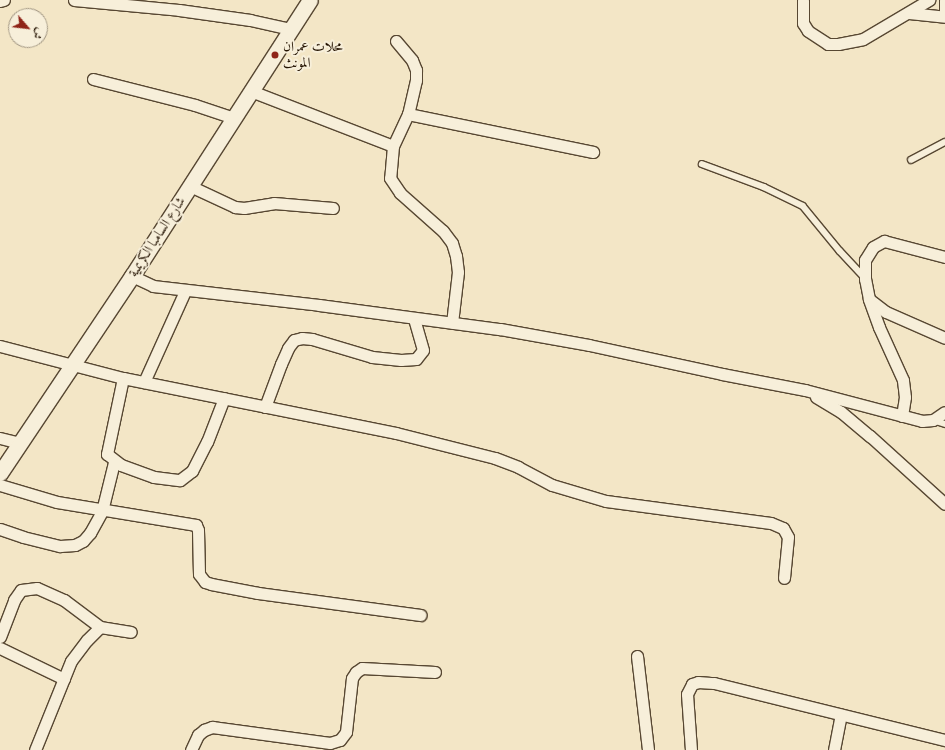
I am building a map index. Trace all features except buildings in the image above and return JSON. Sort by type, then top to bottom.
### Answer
[{"type":"main road","name":"شارع السامبا الكريمية","points":[[0,473],[132,276],[310,0]]},
{"type":"street","points":[[0,1],[4,0]]},
{"type":"street","points":[[74,0],[108,1],[250,20],[291,29]]},
{"type":"street","points":[[803,0],[803,23],[808,32],[828,44],[849,43],[863,39],[929,0]]},
{"type":"street","points":[[945,0],[945,11]]},
{"type":"street","points":[[909,13],[945,17]]},
{"type":"street","points":[[396,41],[412,60],[416,70],[415,92],[408,114],[393,146],[390,178],[394,186],[443,231],[452,243],[456,256],[458,272],[452,323]]},
{"type":"street","points":[[93,79],[188,103],[234,118]]},
{"type":"street","points":[[251,91],[393,146]]},
{"type":"street","points":[[408,114],[593,152]]},
{"type":"street","points":[[190,186],[235,206],[244,208],[274,203],[333,208]]},
{"type":"street","points":[[902,416],[905,397],[904,380],[879,326],[870,299],[865,278],[865,260],[873,247],[884,242],[945,257]]},
{"type":"street","points":[[132,276],[153,286],[319,304],[500,329],[589,345],[722,374],[805,390],[922,421],[933,420],[945,412]]},
{"type":"street","points":[[144,382],[185,290]]},
{"type":"street","points":[[870,299],[886,312],[945,338]]},
{"type":"street","points":[[265,407],[281,364],[288,348],[294,340],[302,338],[312,340],[372,357],[401,360],[416,359],[423,350],[414,318]]},
{"type":"street","points":[[0,346],[124,378],[396,433],[495,458],[518,467],[552,485],[606,501],[771,523],[783,528],[788,537],[784,578]]},
{"type":"street","points":[[124,378],[106,451],[114,462],[129,469],[154,477],[180,480],[192,471],[207,442],[224,398]]},
{"type":"street","points":[[805,390],[841,412],[945,504]]},
{"type":"street","points":[[0,438],[20,444]]},
{"type":"street","points":[[0,529],[23,537],[60,546],[75,545],[83,541],[90,533],[102,511],[114,462]]},
{"type":"street","points":[[0,485],[57,502],[102,511],[196,525],[198,530],[199,574],[205,582],[210,584],[258,593],[421,615]]},
{"type":"street","points":[[0,637],[14,600],[21,590],[37,588],[64,600],[100,627],[131,632]]},
{"type":"street","points":[[35,750],[71,662],[87,640],[100,627]]},
{"type":"street","points":[[0,648],[64,679]]},
{"type":"street","points":[[637,656],[648,750]]},
{"type":"street","points":[[191,750],[198,735],[204,730],[212,727],[330,742],[340,740],[346,732],[352,678],[356,672],[362,668],[435,672]]},
{"type":"street","points":[[691,750],[687,694],[692,684],[698,682],[714,683],[945,740]]},
{"type":"street","points":[[834,750],[840,715]]},
{"type":"lane","points":[[911,160],[945,142]]},
{"type":"lane","points":[[702,164],[764,187],[803,206],[822,226],[840,251],[865,278]]},
{"type":"lane","points":[[933,420],[945,424]]},
{"type":"place","name":"محلات عمران المونث","points":[[275,55]]}]
